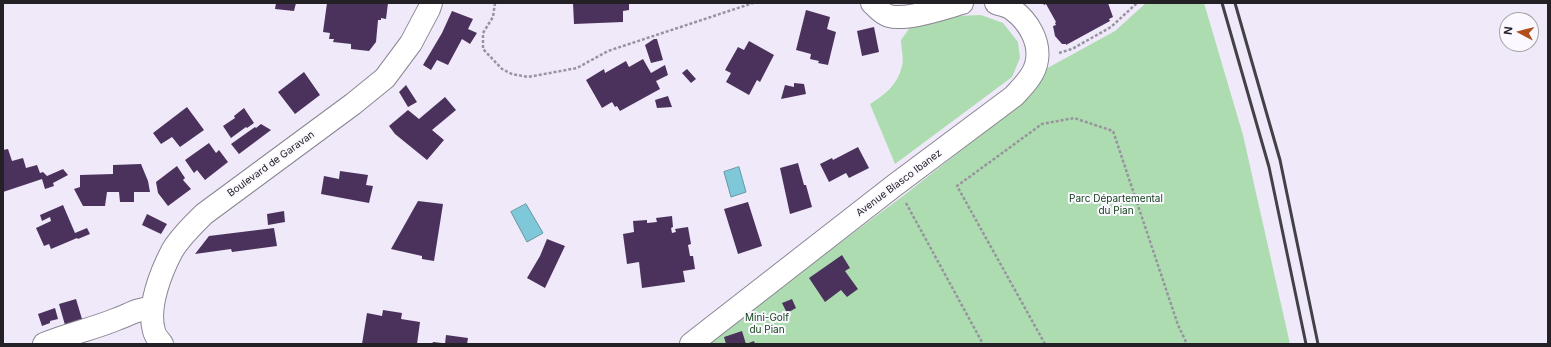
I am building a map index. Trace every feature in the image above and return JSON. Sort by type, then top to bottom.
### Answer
[{"type":"street","name":"Boulevard de Garavan","points":[[162,344],[154,332],[152,308],[160,281],[172,251],[187,230],[204,214],[353,104],[385,78],[411,43],[431,3]]},
{"type":"street","points":[[872,3],[881,12],[889,16],[902,17],[962,3]]},
{"type":"street","name":"Avenue Blasco Ibanez","points":[[691,344],[1014,96],[1030,79],[1037,60],[1036,42],[1028,24],[1012,9],[996,3]]},
{"type":"street","points":[[44,344],[117,320],[140,309],[152,308]]},
{"type":"path","points":[[495,3],[493,17],[483,33],[483,49],[502,69],[512,74],[528,77],[577,68],[608,51],[753,3]]},
{"type":"path","points":[[1037,60],[1072,49],[1111,27],[1137,3]]},
{"type":"path","points":[[1045,344],[957,186],[1042,124],[1074,118],[1113,131],[1178,325],[1187,344]]},
{"type":"path","points":[[895,186],[903,196],[983,344]]},
{"type":"green space","name":"Parc Départemental du Pian","points":[[1146,3],[1204,3],[1243,135],[1290,344],[709,344],[775,291],[903,196],[1024,101],[1044,70],[1115,31]]},
{"type":"green space","points":[[981,15],[1003,23],[1018,42],[1020,58],[1012,77],[895,164],[870,104],[886,93],[894,84],[900,72],[903,63],[901,40],[911,26],[956,16]]},
{"type":"water","points":[[739,167],[746,192],[731,197],[724,172]]},
{"type":"water","points":[[526,204],[543,233],[527,242],[511,212]]},
{"type":"building","points":[[276,3],[296,3],[294,11],[275,9]]},
{"type":"building","points":[[327,3],[388,3],[386,19],[381,18],[381,20],[378,20],[376,42],[369,51],[351,49],[351,44],[333,42],[334,39],[329,39],[330,33],[323,32]]},
{"type":"building","points":[[573,3],[629,3],[629,10],[623,11],[623,22],[574,24]]},
{"type":"building","points":[[1043,3],[1108,3],[1113,17],[1109,19],[1110,21],[1066,45],[1062,44],[1055,36],[1053,26],[1056,25],[1056,22],[1046,4],[1044,5]]},
{"type":"building","points":[[806,10],[830,17],[827,29],[836,32],[828,65],[818,63],[819,61],[810,59],[811,54],[796,50]]},
{"type":"building","points":[[452,11],[473,19],[468,29],[477,33],[470,44],[462,39],[448,65],[437,60],[431,70],[423,65],[442,33]]},
{"type":"building","points":[[874,27],[879,52],[862,56],[857,31]]},
{"type":"building","points":[[654,39],[657,39],[663,60],[651,63],[645,45]]},
{"type":"building","points":[[749,41],[774,55],[760,82],[757,80],[749,95],[726,82],[731,73],[725,70],[738,47],[744,50]]},
{"type":"building","points":[[643,59],[651,73],[665,65],[668,75],[656,81],[660,89],[620,111],[612,102],[602,108],[586,80],[604,69],[605,73],[626,61],[629,67]]},
{"type":"building","points":[[687,69],[696,79],[691,83],[682,73]]},
{"type":"building","points":[[304,72],[320,95],[295,114],[278,92]]},
{"type":"building","points":[[794,83],[804,84],[806,94],[781,99],[785,85],[794,87]]},
{"type":"building","points":[[406,85],[417,102],[408,107],[399,92]]},
{"type":"building","points":[[668,96],[672,107],[657,108],[655,100]]},
{"type":"building","points":[[445,97],[456,110],[432,130],[444,140],[427,160],[395,134],[389,126],[408,110],[419,119]]},
{"type":"building","points":[[187,107],[204,130],[180,147],[172,137],[161,144],[153,133]]},
{"type":"building","points":[[244,108],[254,123],[231,138],[223,126],[235,118],[234,116]]},
{"type":"building","points":[[261,124],[271,130],[239,154],[231,144]]},
{"type":"building","points":[[209,143],[216,153],[219,150],[228,162],[205,180],[197,170],[194,173],[185,160]]},
{"type":"building","points":[[858,147],[869,168],[849,178],[846,173],[829,182],[820,164],[832,158],[833,160]]},
{"type":"building","points":[[8,149],[12,161],[23,158],[26,168],[37,165],[40,173],[43,172],[47,176],[63,169],[68,175],[53,183],[54,186],[45,189],[42,179],[3,192],[3,150]]},
{"type":"building","points":[[798,163],[812,207],[790,214],[780,168]]},
{"type":"building","points":[[141,164],[148,181],[150,192],[134,192],[134,202],[120,202],[119,192],[107,192],[105,206],[83,206],[74,189],[80,187],[80,175],[113,174],[113,165]]},
{"type":"building","points":[[177,166],[185,178],[183,180],[191,189],[168,206],[158,193],[156,182]]},
{"type":"building","points":[[340,171],[368,175],[366,185],[373,186],[369,203],[321,194],[324,176],[339,179]]},
{"type":"building","points":[[418,201],[443,204],[434,261],[422,259],[422,256],[391,249]]},
{"type":"building","points":[[748,202],[762,246],[738,254],[724,209]]},
{"type":"building","points":[[63,205],[75,233],[87,228],[90,234],[51,249],[49,244],[44,246],[36,228],[51,221],[50,217],[42,221],[40,215]]},
{"type":"building","points":[[284,211],[285,222],[268,225],[267,214]]},
{"type":"building","points":[[147,214],[167,224],[161,234],[142,225]]},
{"type":"building","points":[[672,216],[672,233],[676,232],[675,229],[688,227],[691,244],[688,245],[690,256],[693,256],[695,269],[683,271],[685,282],[642,288],[639,262],[627,264],[623,234],[634,232],[633,221],[647,220],[647,223],[657,222],[656,218]]},
{"type":"building","points":[[274,228],[277,246],[232,252],[231,249],[195,254],[209,236]]},
{"type":"building","points":[[547,239],[565,246],[545,288],[527,278],[540,256]]},
{"type":"building","points":[[842,255],[850,268],[845,271],[858,289],[847,297],[841,290],[825,302],[809,278]]},
{"type":"building","points":[[76,299],[82,319],[65,325],[59,304]]},
{"type":"building","points":[[792,299],[796,308],[787,313],[782,303]]},
{"type":"building","points":[[55,308],[58,319],[50,321],[50,323],[42,326],[38,314]]},
{"type":"building","points":[[383,310],[402,313],[401,319],[420,322],[417,344],[362,344],[367,313],[382,316]]},
{"type":"building","points":[[742,331],[746,344],[726,344],[724,337]]},
{"type":"building","points":[[446,335],[468,338],[467,344],[445,344]]},
{"type":"building","points":[[754,341],[755,344],[746,344]]},
{"type":"building","points":[[433,342],[442,343],[442,344],[432,344]]},
{"type":"railway","points":[[1222,3],[1269,167],[1306,344]]},
{"type":"railway","points":[[1235,3],[1280,160],[1318,344]]},
{"type":"park label","name":"Mini-Golf du Pian","points":[[767,324]]}]
